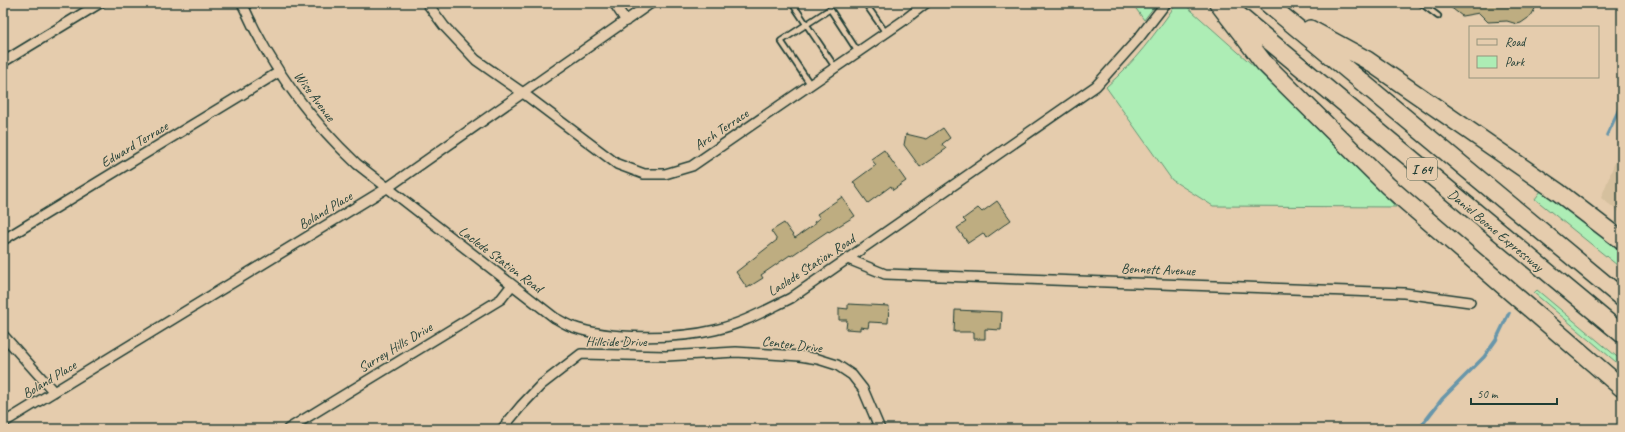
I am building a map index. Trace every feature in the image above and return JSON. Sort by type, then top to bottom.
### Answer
[{"type":"highway","points":[[1218,3],[1264,63],[1388,186],[1622,388]]},
{"type":"highway","name":"Daniel Boone Expressway","points":[[1223,3],[1622,334]]},
{"type":"highway","points":[[1272,8],[1366,60],[1545,182],[1622,241]]},
{"type":"highway","name":"Daniel Boone Expressway","points":[[1272,8],[1622,298]]},
{"type":"street","points":[[3,62],[100,3]]},
{"type":"street","name":"Wise Avenue","points":[[242,3],[279,72],[307,112],[332,140],[387,188]]},
{"type":"street","name":"Arch Terrace","points":[[427,3],[444,26],[476,60],[523,93],[617,164],[644,174],[665,174],[692,166],[886,33],[926,3]]},
{"type":"street","points":[[614,3],[626,21]]},
{"type":"street","name":"Boland Place","points":[[3,423],[387,188],[651,3]]},
{"type":"street","name":"Laclede Station Road","points":[[387,188],[554,318],[574,327],[604,333],[648,337],[684,335],[716,330],[746,320],[791,298],[1096,86],[1138,39],[1166,3]]},
{"type":"street","name":"Edward Terrace","points":[[3,240],[279,72]]},
{"type":"street","name":"Bennett Avenue","points":[[848,259],[885,274],[1404,293],[1470,302]]},
{"type":"street","name":"Surrey Hills Drive","points":[[288,429],[501,299],[512,285]]},
{"type":"street","points":[[3,335],[54,392]]},
{"type":"street","name":"Hillside Drive","points":[[502,429],[541,385],[581,354],[666,356],[736,352]]},
{"type":"street","name":"Center Drive","points":[[736,352],[800,356],[818,359],[837,365],[852,375],[864,389],[880,429]]},
{"type":"lane","points":[[792,3],[836,67]]},
{"type":"lane","points":[[865,3],[886,33]]},
{"type":"lane","points":[[1421,3],[1438,16]]},
{"type":"lane","points":[[810,84],[782,41],[806,24],[830,9],[858,52]]},
{"type":"shaded area","points":[[1622,144],[1622,214],[1601,198]]},
{"type":"green space","points":[[1132,3],[1157,3],[1144,20]]},
{"type":"green space","points":[[1177,3],[1183,3],[1256,68],[1396,207],[1213,206],[1172,180],[1106,87],[1135,58]]},
{"type":"green space","points":[[1541,191],[1622,252],[1622,269],[1535,199]]},
{"type":"green space","points":[[1537,290],[1622,361],[1622,367],[1534,293]]},
{"type":"building","points":[[1445,3],[1538,3],[1531,16],[1517,24],[1507,21],[1488,22],[1479,13],[1462,16]]},
{"type":"building","points":[[943,128],[950,138],[942,144],[946,149],[920,167],[904,145],[906,134],[927,139]]},
{"type":"building","points":[[884,150],[906,181],[893,190],[891,186],[868,203],[853,182],[876,165],[871,159]]},
{"type":"building","points":[[842,197],[855,216],[829,232],[828,231],[791,256],[790,255],[761,275],[763,278],[747,288],[736,272],[777,240],[771,231],[784,223],[795,238],[815,224],[814,222],[820,218],[817,214]]},
{"type":"building","points":[[997,201],[1011,220],[986,238],[983,233],[968,243],[957,228],[966,222],[963,219],[978,208],[982,212]]},
{"type":"building","points":[[848,304],[889,306],[888,323],[869,322],[868,328],[860,327],[860,330],[846,329],[847,320],[839,320],[839,308],[848,309]]},
{"type":"building","points":[[955,310],[1002,312],[1001,330],[985,329],[985,339],[974,339],[974,332],[954,332]]},
{"type":"waterway","points":[[1607,135],[1622,103]]},
{"type":"waterway","points":[[1419,429],[1442,399],[1484,357],[1496,340],[1509,313]]}]
